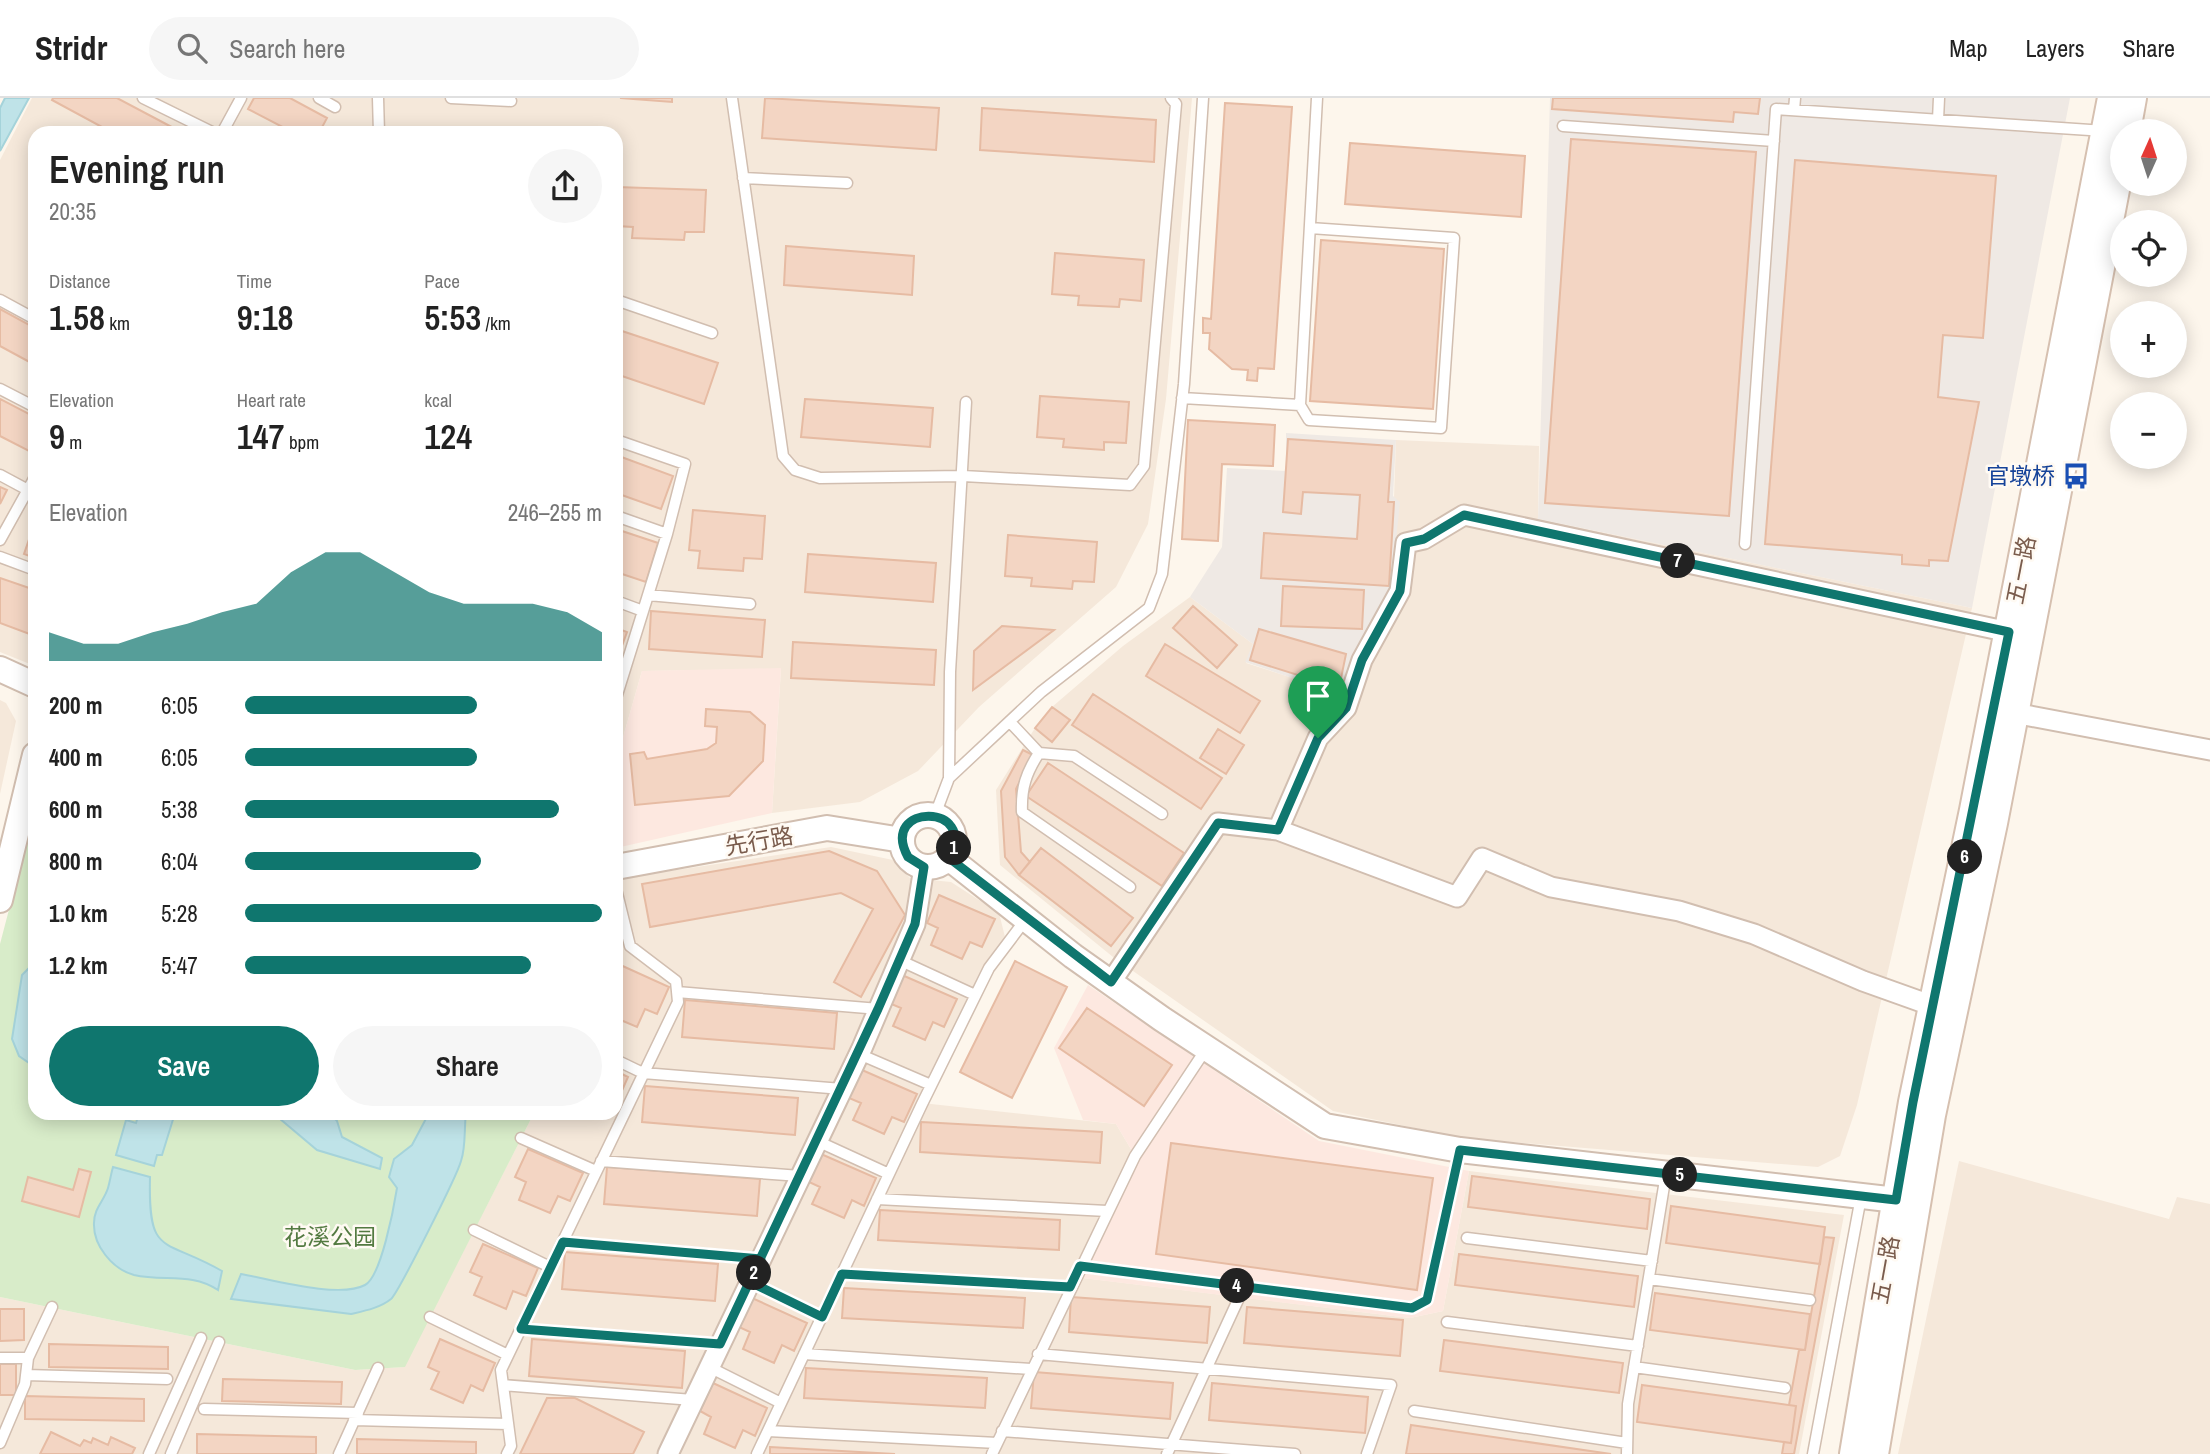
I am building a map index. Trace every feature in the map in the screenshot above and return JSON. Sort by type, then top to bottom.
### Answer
[{"type":"main road","name":"五一路","points":[[2112,98],[2116,119]]},
{"type":"main road","name":"五一路","points":[[2125,119],[2132,98]]},
{"type":"main road","name":"五一路","points":[[1874,1454],[1933,1006],[2009,632],[2110,177]]},
{"type":"main road","name":"五一路","points":[[1854,1454],[1906,1201],[1931,1115],[2014,713],[2110,185]]},
{"type":"street","points":[[1278,830],[1318,738],[1346,708],[1362,660],[1400,591],[1406,543],[1424,539],[1464,515],[2009,632]]},
{"type":"street","points":[[0,669],[28,682]]},
{"type":"street","points":[[2014,713],[2210,750]]},
{"type":"street","points":[[0,900],[12,834],[28,779]]},
{"type":"street","points":[[923,815],[935,815],[945,820],[955,841],[949,858],[942,863],[924,867],[908,857],[902,840],[905,828],[913,820],[923,815]]},
{"type":"street","points":[[1111,982],[1218,823],[1278,830],[1457,897],[1482,858],[1551,887],[1679,911],[1754,934],[1863,981],[1933,1006]]},
{"type":"street","name":"先行路","points":[[623,866],[827,828],[902,840]]},
{"type":"street","points":[[949,858],[1111,982],[1325,1126],[1460,1150],[1906,1201]]},
{"type":"street","points":[[668,1454],[859,1054],[915,924],[924,867]]},
{"type":"lane","points":[[143,98],[200,126]]},
{"type":"lane","points":[[226,126],[241,98]]},
{"type":"lane","points":[[319,98],[335,107]]},
{"type":"lane","points":[[378,98],[379,126]]},
{"type":"lane","points":[[451,98],[511,101]]},
{"type":"lane","points":[[732,98],[783,456],[795,470],[820,478],[963,476],[1130,485],[1144,466],[1175,100]]},
{"type":"lane","points":[[949,778],[1041,692],[1149,608],[1162,574],[1182,398],[1203,98]]},
{"type":"lane","points":[[1310,228],[1454,238],[1441,428],[1309,420],[1300,405],[1317,98]]},
{"type":"lane","points":[[1794,110],[1795,98]]},
{"type":"lane","points":[[1938,120],[1939,98]]},
{"type":"lane","points":[[1745,544],[1776,109],[2110,135]]},
{"type":"lane","points":[[1563,126],[1774,141]]},
{"type":"lane","points":[[743,178],[847,183]]},
{"type":"lane","points":[[0,300],[28,315]]},
{"type":"lane","points":[[623,302],[712,333]]},
{"type":"lane","points":[[0,389],[28,403]]},
{"type":"lane","points":[[1182,398],[1300,405]]},
{"type":"lane","points":[[935,815],[949,778],[950,672],[966,402]]},
{"type":"lane","points":[[623,442],[685,464],[667,534],[623,674]]},
{"type":"lane","points":[[0,475],[28,490],[0,540]]},
{"type":"lane","points":[[623,518],[667,534]]},
{"type":"lane","points":[[0,557],[28,567]]},
{"type":"lane","points":[[648,595],[750,604]]},
{"type":"lane","points":[[623,604],[643,611]]},
{"type":"lane","points":[[1010,722],[1039,752],[1074,756],[1162,814]]},
{"type":"lane","points":[[1039,752],[1021,790],[1022,812],[1130,887]]},
{"type":"lane","points":[[623,918],[630,946],[676,981],[678,1002],[623,1115]]},
{"type":"lane","points":[[757,1454],[989,968],[1027,919]]},
{"type":"lane","points":[[899,960],[975,996]]},
{"type":"lane","points":[[677,992],[878,1009]]},
{"type":"lane","points":[[992,1454],[1135,1156],[1207,1048]]},
{"type":"lane","points":[[859,1054],[931,1085]]},
{"type":"lane","points":[[623,1063],[643,1073],[842,1089]]},
{"type":"lane","points":[[507,1454],[511,1446],[501,1370],[621,1120]]},
{"type":"lane","points":[[521,1138],[596,1171]]},
{"type":"lane","points":[[817,1141],[889,1174]]},
{"type":"lane","points":[[1080,1266],[1412,1308],[1427,1300],[1460,1150]]},
{"type":"lane","points":[[601,1161],[800,1176]]},
{"type":"lane","points":[[1414,1411],[1627,1449],[1628,1404],[1667,1174]]},
{"type":"lane","points":[[1813,1454],[1861,1196]]},
{"type":"lane","points":[[877,1199],[1107,1211]]},
{"type":"lane","points":[[474,1230],[551,1267]]},
{"type":"lane","points":[[1468,1238],[1652,1261]]},
{"type":"lane","points":[[563,1242],[761,1259]]},
{"type":"lane","points":[[842,1274],[1070,1287]]},
{"type":"lane","points":[[1649,1279],[1810,1300]]},
{"type":"lane","points":[[750,1282],[822,1317]]},
{"type":"lane","points":[[1169,1449],[1244,1287]]},
{"type":"lane","points":[[0,1443],[26,1375],[28,1358],[52,1307]]},
{"type":"lane","points":[[430,1317],[508,1355]]},
{"type":"lane","points":[[1447,1322],[1637,1346]]},
{"type":"lane","points":[[521,1329],[720,1344]]},
{"type":"lane","points":[[149,1454],[201,1338]]},
{"type":"lane","points":[[171,1454],[219,1342]]},
{"type":"lane","points":[[804,1354],[1031,1369]]},
{"type":"lane","points":[[1038,1354],[1391,1385],[1367,1454]]},
{"type":"lane","points":[[0,1358],[28,1358]]},
{"type":"lane","points":[[709,1367],[781,1403]]},
{"type":"lane","points":[[1634,1367],[1786,1388]]},
{"type":"lane","points":[[339,1454],[378,1368]]},
{"type":"lane","points":[[26,1375],[167,1379]]},
{"type":"lane","points":[[503,1385],[693,1400]]},
{"type":"lane","points":[[204,1409],[508,1424]]},
{"type":"lane","points":[[768,1431],[997,1443]]},
{"type":"lane","points":[[1002,1431],[1169,1449],[1295,1454]]},
{"type":"shaded area","points":[[32,98],[1192,98],[1166,399],[1148,524],[1116,587],[979,707],[918,771],[860,802],[772,813],[781,669],[642,671],[623,738],[623,126],[28,126],[28,663],[0,652],[0,160]]},
{"type":"shaded area","points":[[1550,98],[2070,98],[1972,608],[1538,519]]},
{"type":"shaded area","points":[[1286,433],[1396,440],[1393,496],[1400,502],[1391,588],[1352,658],[1340,694],[1245,662],[1253,644],[1190,597],[1222,547],[1227,468],[1286,471]]},
{"type":"shaded area","points":[[1396,440],[1539,446],[1538,519],[1972,608],[1857,1105],[1840,1156],[1818,1167],[1463,1138],[1333,1111],[1113,957],[1000,865],[996,790],[1035,728],[1052,707],[1123,646],[1190,597],[1253,644],[1246,663],[1340,693],[1352,658],[1391,588]]},
{"type":"shaded area","points":[[781,668],[772,813],[623,846],[623,738],[642,671]]},
{"type":"shaded area","points":[[0,700],[6,703],[16,721],[0,794]]},
{"type":"shaded area","points":[[831,847],[893,860],[910,878],[951,882],[999,913],[1005,937],[922,1103],[1116,1124],[1135,1156],[1075,1277],[1410,1318],[1443,1311],[1469,1171],[1844,1215],[1799,1454],[0,1454],[0,1297],[355,1370],[404,1367],[530,1120],[623,1120],[623,878]]},
{"type":"shaded area","points":[[1088,985],[1319,1141],[1469,1171],[1443,1311],[1410,1318],[1074,1277],[1135,1156],[1116,1124],[1083,1120],[1054,1048]]},
{"type":"shaded area","points":[[1959,1161],[2169,1219],[2177,1197],[2210,1204],[2210,1454],[1898,1454]]},
{"type":"green space","name":"花溪公园","points":[[28,837],[28,1120],[530,1120],[405,1367],[355,1370],[0,1297],[0,944]]},
{"type":"water","points":[[5,98],[29,98],[0,151],[0,108]]},
{"type":"water","points":[[28,969],[28,1062],[19,1056],[12,1039],[22,975]]},
{"type":"water","points":[[126,1120],[136,1123],[137,1120],[173,1120],[162,1155],[157,1155],[154,1166],[116,1155]]},
{"type":"water","points":[[281,1120],[336,1120],[342,1137],[382,1158],[380,1169],[317,1150]]},
{"type":"water","points":[[425,1120],[466,1120],[463,1156],[457,1171],[391,1299],[377,1307],[351,1314],[231,1299],[241,1274],[322,1289],[353,1289],[365,1285],[376,1269],[390,1225],[397,1188],[389,1177],[394,1159],[412,1145]]},
{"type":"water","points":[[113,1167],[150,1177],[150,1203],[156,1233],[163,1242],[173,1248],[222,1271],[218,1290],[208,1284],[187,1279],[134,1275],[118,1267],[105,1255],[97,1240],[94,1218],[108,1188]]},
{"type":"building","points":[[117,98],[170,126],[100,126],[52,100]]},
{"type":"building","points":[[254,98],[290,98],[327,118],[323,126],[281,126],[248,109]]},
{"type":"building","points":[[620,98],[672,98],[672,102]]},
{"type":"building","points":[[765,98],[939,108],[936,150],[762,138]]},
{"type":"building","points":[[1553,98],[1760,98],[1758,114],[1734,112],[1733,122],[1552,109]]},
{"type":"building","points":[[1225,103],[1292,107],[1274,369],[1258,368],[1257,381],[1247,380],[1248,370],[1232,369],[1209,349],[1210,333],[1203,333],[1203,318],[1211,319]]},
{"type":"building","points":[[982,108],[1156,120],[1154,162],[980,150]]},
{"type":"building","points":[[1571,139],[1756,152],[1729,516],[1545,503]]},
{"type":"building","points":[[1350,143],[1525,156],[1521,217],[1345,204]]},
{"type":"building","points":[[1795,160],[1996,176],[1983,338],[1943,335],[1938,397],[1979,402],[1948,561],[1929,560],[1929,566],[1902,564],[1902,555],[1765,544]]},
{"type":"building","points":[[623,187],[706,190],[704,232],[685,232],[684,240],[632,238],[633,227],[623,226]]},
{"type":"building","points":[[1321,240],[1444,249],[1433,409],[1310,401]]},
{"type":"building","points":[[786,246],[914,256],[912,295],[784,285]]},
{"type":"building","points":[[1055,253],[1144,260],[1141,301],[1120,299],[1119,307],[1078,305],[1079,296],[1052,294]]},
{"type":"building","points":[[0,309],[28,324],[28,361],[0,346]]},
{"type":"building","points":[[623,331],[718,363],[704,404],[623,376]]},
{"type":"building","points":[[1040,396],[1129,402],[1126,443],[1104,442],[1104,450],[1063,447],[1064,439],[1037,437]]},
{"type":"building","points":[[0,399],[28,413],[28,450],[0,436]]},
{"type":"building","points":[[805,399],[933,408],[930,447],[801,437]]},
{"type":"building","points":[[1188,420],[1275,425],[1273,466],[1222,464],[1218,541],[1182,539]]},
{"type":"building","points":[[1288,439],[1392,446],[1388,502],[1394,502],[1389,586],[1261,578],[1264,533],[1357,539],[1360,495],[1303,492],[1301,514],[1283,512]]},
{"type":"building","points":[[623,458],[673,476],[661,509],[623,495]]},
{"type":"building","points":[[0,487],[7,490],[0,504]]},
{"type":"building","points":[[693,510],[765,516],[762,559],[744,558],[743,571],[698,568],[700,551],[689,550]]},
{"type":"building","points":[[623,531],[658,543],[646,582],[623,574]]},
{"type":"building","points":[[1008,535],[1097,542],[1094,582],[1073,581],[1072,589],[1031,586],[1032,578],[1005,576]]},
{"type":"building","points":[[808,554],[936,563],[933,602],[805,592]]},
{"type":"building","points":[[0,578],[28,588],[28,633],[0,623]]},
{"type":"building","points":[[1283,586],[1364,590],[1362,629],[1281,626]]},
{"type":"building","points":[[1193,606],[1237,645],[1217,668],[1173,628]]},
{"type":"building","points":[[651,611],[765,620],[762,657],[649,649]]},
{"type":"building","points":[[1002,626],[1054,630],[973,690],[974,651]]},
{"type":"building","points":[[1259,629],[1346,654],[1339,688],[1250,660]]},
{"type":"building","points":[[793,642],[936,650],[934,685],[791,678]]},
{"type":"building","points":[[1165,644],[1260,701],[1240,733],[1146,676]]},
{"type":"building","points":[[1093,694],[1222,778],[1201,809],[1072,725]]},
{"type":"building","points":[[1052,707],[1070,720],[1052,742],[1035,728]]},
{"type":"building","points":[[706,709],[750,712],[765,725],[763,761],[729,796],[635,805],[630,754],[644,752],[647,759],[707,749],[716,743],[717,727],[705,726]]},
{"type":"building","points":[[1218,729],[1244,745],[1226,774],[1200,758]]},
{"type":"building","points":[[1023,750],[1033,755],[1016,789],[1021,852],[1030,862],[1019,875],[1005,857],[1001,791]]},
{"type":"building","points":[[1048,763],[1184,853],[1162,886],[1026,796]]},
{"type":"building","points":[[1041,848],[1133,918],[1111,946],[1019,875]]},
{"type":"building","points":[[829,851],[877,871],[905,915],[861,997],[834,982],[873,909],[841,893],[650,927],[642,884]]},
{"type":"building","points":[[939,895],[995,919],[982,947],[970,942],[962,959],[931,945],[938,928],[927,923]]},
{"type":"building","points":[[1015,961],[1067,987],[1012,1098],[960,1072]]},
{"type":"building","points":[[623,966],[669,987],[657,1014],[645,1009],[637,1027],[623,1021]]},
{"type":"building","points":[[902,975],[957,999],[944,1027],[933,1022],[925,1040],[893,1026],[901,1008],[889,1003]]},
{"type":"building","points":[[685,1000],[837,1013],[834,1049],[682,1037]]},
{"type":"building","points":[[1087,1008],[1172,1065],[1144,1106],[1059,1048]]},
{"type":"building","points":[[862,1070],[917,1094],[904,1122],[892,1117],[884,1134],[853,1120],[861,1103],[849,1098]]},
{"type":"building","points":[[623,1074],[628,1077],[623,1088]]},
{"type":"building","points":[[645,1086],[798,1098],[795,1135],[642,1122]]},
{"type":"building","points":[[921,1122],[1102,1132],[1100,1163],[920,1152]]},
{"type":"building","points":[[1171,1143],[1433,1178],[1417,1290],[1156,1254]]},
{"type":"building","points":[[528,1149],[583,1173],[570,1201],[558,1196],[550,1213],[519,1200],[526,1182],[515,1177]]},
{"type":"building","points":[[821,1154],[876,1178],[864,1206],[852,1200],[844,1218],[812,1204],[820,1187],[809,1182]]},
{"type":"building","points":[[607,1167],[760,1179],[757,1216],[604,1204]]},
{"type":"building","points":[[79,1169],[91,1172],[79,1217],[22,1201],[28,1177],[73,1190]]},
{"type":"building","points":[[1472,1176],[1650,1199],[1647,1229],[1468,1207]]},
{"type":"building","points":[[1671,1206],[1825,1227],[1820,1264],[1666,1243]]},
{"type":"building","points":[[880,1210],[1060,1220],[1059,1250],[878,1240]]},
{"type":"building","points":[[1824,1237],[1834,1238],[1794,1454],[1782,1454],[1784,1442],[1791,1443],[1796,1406],[1789,1405],[1799,1350],[1805,1350]]},
{"type":"building","points":[[483,1244],[538,1268],[526,1296],[513,1291],[506,1309],[474,1295],[482,1277],[470,1272]]},
{"type":"building","points":[[565,1252],[718,1264],[715,1301],[562,1289]]},
{"type":"building","points":[[1459,1254],[1638,1276],[1634,1307],[1455,1285]]},
{"type":"building","points":[[844,1288],[1025,1298],[1023,1328],[842,1318]]},
{"type":"building","points":[[1655,1293],[1810,1314],[1805,1350],[1650,1330]]},
{"type":"building","points":[[1071,1297],[1210,1307],[1207,1343],[1069,1332]]},
{"type":"building","points":[[752,1298],[807,1323],[794,1351],[782,1345],[774,1363],[743,1349],[750,1332],[739,1327]]},
{"type":"building","points":[[1247,1307],[1403,1320],[1400,1356],[1244,1343]]},
{"type":"building","points":[[0,1309],[24,1309],[24,1340],[0,1341]]},
{"type":"building","points":[[440,1339],[495,1363],[483,1391],[471,1385],[463,1403],[431,1389],[439,1372],[428,1367]]},
{"type":"building","points":[[532,1339],[685,1351],[682,1388],[529,1376]]},
{"type":"building","points":[[1444,1340],[1623,1363],[1619,1393],[1440,1371]]},
{"type":"building","points":[[49,1344],[168,1347],[168,1369],[49,1367]]},
{"type":"building","points":[[0,1364],[16,1364],[16,1395],[0,1395]]},
{"type":"building","points":[[806,1368],[987,1378],[985,1408],[804,1398]]},
{"type":"building","points":[[1034,1372],[1173,1383],[1170,1419],[1031,1408]]},
{"type":"building","points":[[223,1379],[342,1382],[341,1404],[222,1401]]},
{"type":"building","points":[[713,1383],[767,1408],[755,1436],[743,1430],[735,1448],[704,1434],[711,1417],[700,1411]]},
{"type":"building","points":[[1212,1383],[1368,1397],[1365,1433],[1209,1420]]},
{"type":"building","points":[[1642,1385],[1796,1406],[1791,1443],[1637,1422]]},
{"type":"building","points":[[25,1396],[144,1399],[144,1421],[25,1419]]},
{"type":"building","points":[[547,1398],[575,1398],[644,1432],[633,1454],[520,1454]]},
{"type":"building","points":[[1411,1425],[1611,1454],[1406,1454]]},
{"type":"building","points":[[51,1432],[80,1446],[84,1440],[91,1443],[93,1438],[108,1445],[111,1437],[135,1448],[132,1454],[40,1454]]},
{"type":"building","points":[[197,1434],[316,1437],[316,1454],[197,1454]]},
{"type":"building","points":[[357,1439],[476,1442],[476,1454],[357,1454]]},
{"type":"building","points":[[770,1447],[895,1454],[770,1454]]},
{"type":"place","name":"官墩桥","points":[[2076,476]]},
{"type":"route","points":[[1318,738],[1278,830],[1218,823],[1111,982],[1073,956],[949,858],[955,841],[945,820],[935,815],[923,815],[913,820],[905,828],[902,840],[908,857],[924,867],[915,924],[862,1048],[761,1259],[720,1344],[521,1329],[563,1242],[761,1259],[750,1282],[822,1317],[842,1274],[1070,1287],[1080,1266],[1412,1308],[1427,1300],[1460,1150],[1896,1200],[1913,1102],[1975,810],[2009,632],[1464,515],[1424,539],[1406,543],[1400,591],[1362,660],[1346,708],[1318,738]]}]
